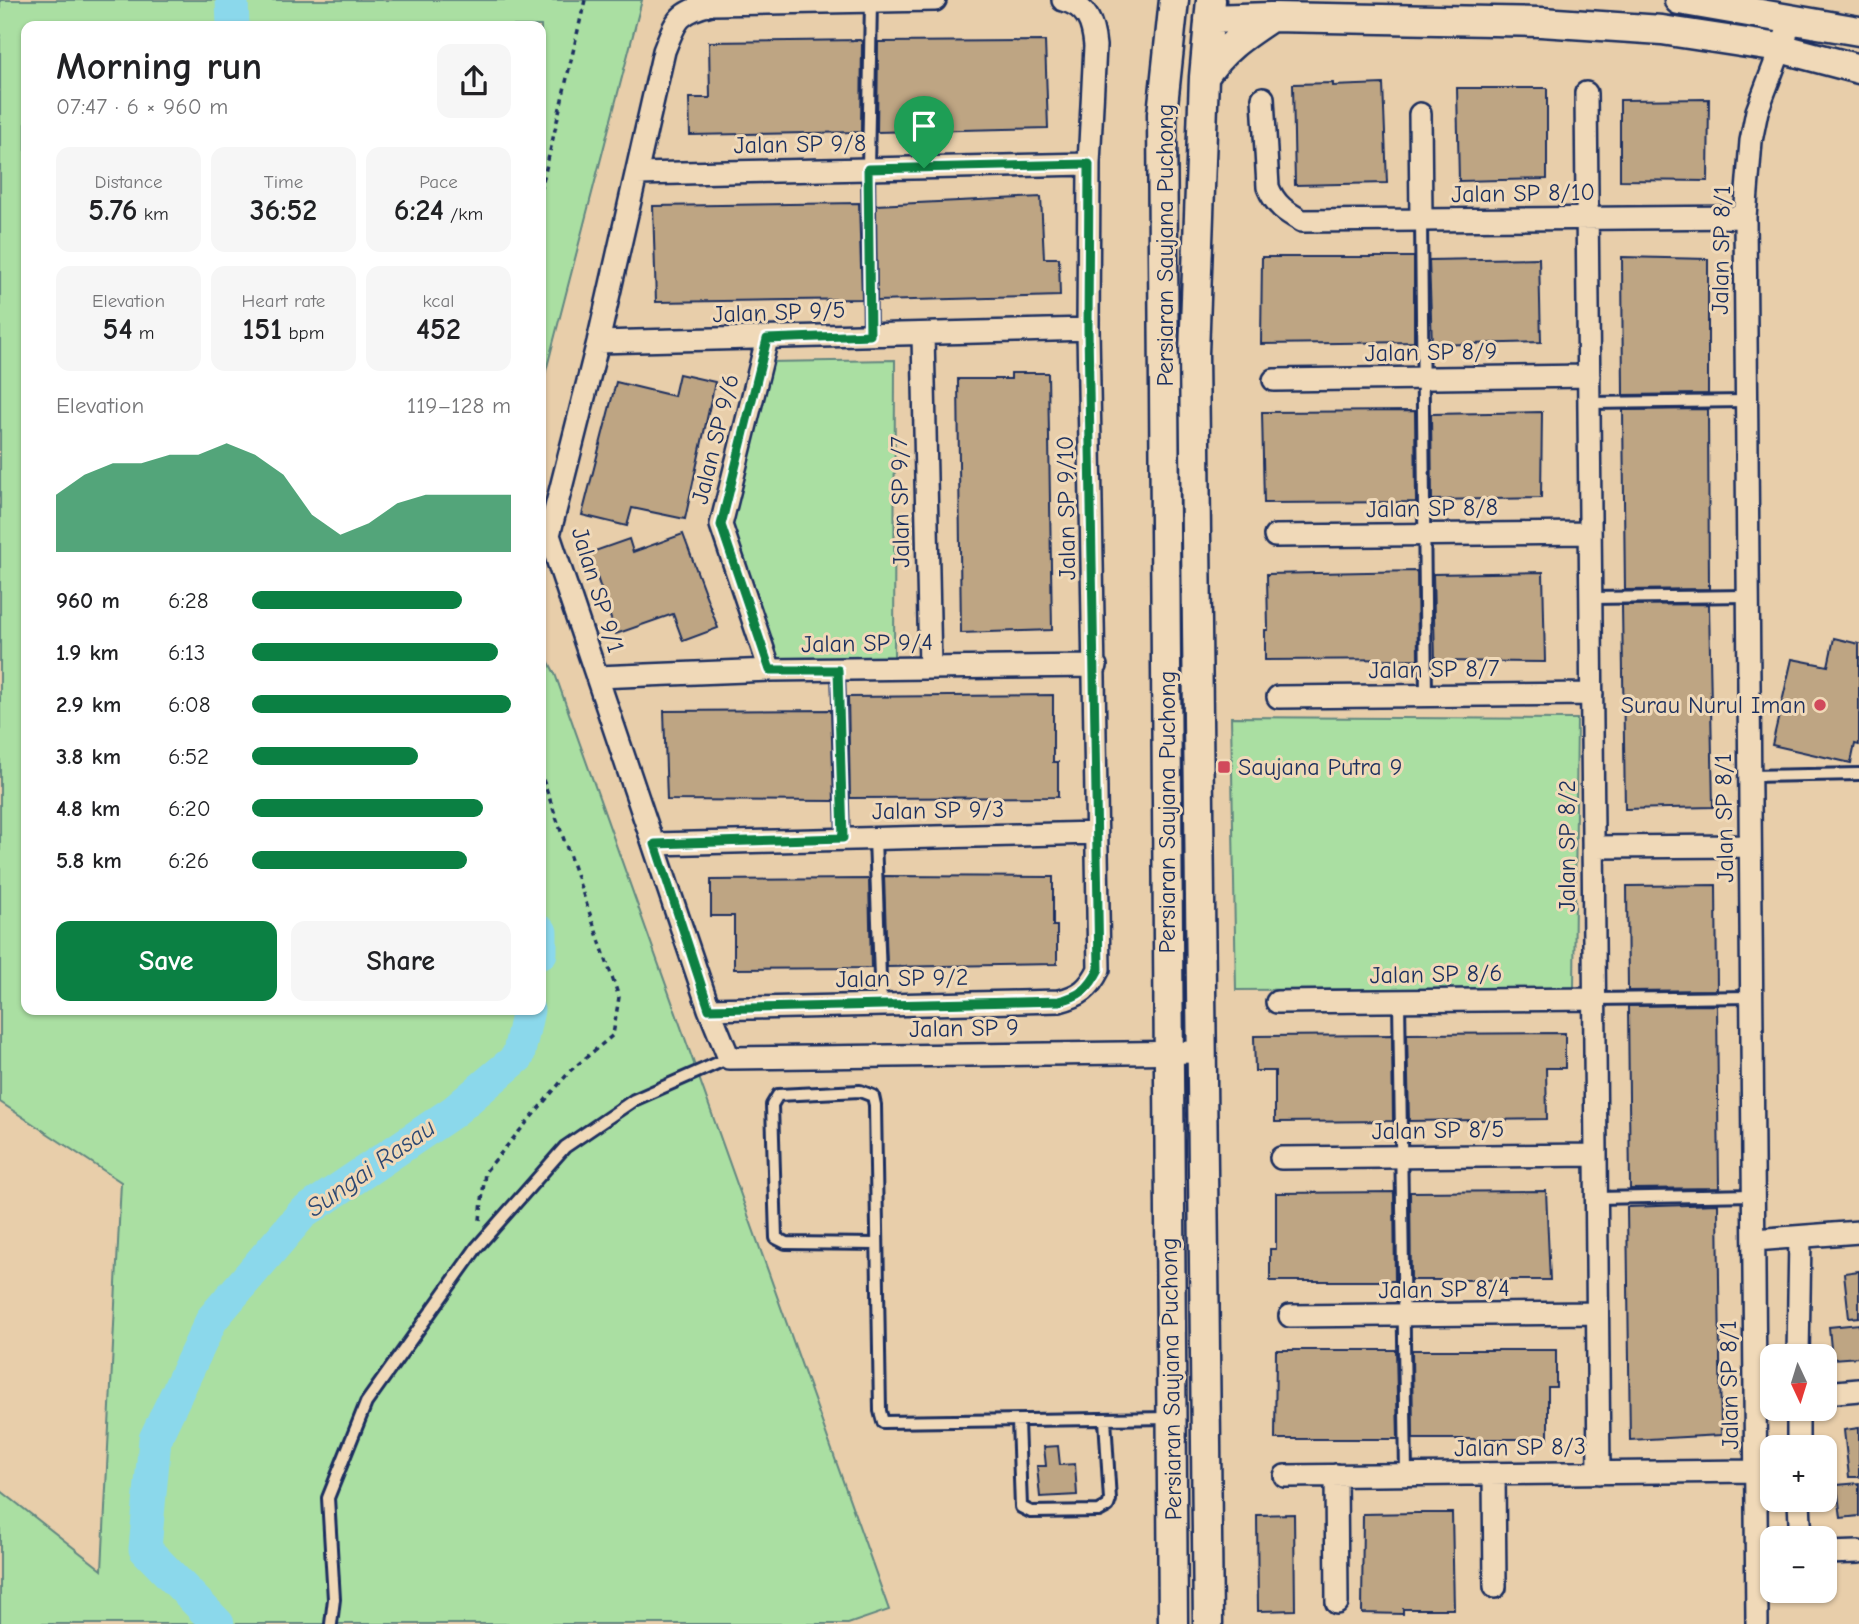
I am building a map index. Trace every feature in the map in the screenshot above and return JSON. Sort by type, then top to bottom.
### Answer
[{"type":"street","points":[[871,2],[935,0]]},
{"type":"street","name":"Jalan SP 9/10","points":[[1063,0],[1085,11],[1093,27],[1088,329],[1096,666],[1099,969],[1091,986]]},
{"type":"street","points":[[1679,0],[1859,31]]},
{"type":"street","name":"Jalan SP 9/1","points":[[729,1058],[709,1009],[549,535],[598,342],[664,51],[675,22],[689,9],[711,4],[871,2]]},
{"type":"street","points":[[1172,11],[1200,5],[1271,17],[1541,22],[1649,29],[1780,48],[1859,69]]},
{"type":"street","name":"Persiaran Saujana Puchong","points":[[1200,5],[1204,77],[1194,354],[1200,768],[1200,1052],[1209,1622]]},
{"type":"street","name":"Persiaran Saujana Puchong","points":[[1172,11],[1162,114],[1173,1624]]},
{"type":"street","points":[[1204,77],[1218,55],[1238,38],[1271,17]]},
{"type":"street","name":"Jalan SP 8/1","points":[[1757,1624],[1745,216],[1751,141],[1757,111],[1792,19]]},
{"type":"street","name":"Jalan SP 8/2","points":[[1586,93],[1599,1473]]},
{"type":"street","name":"Jalan SP 8/10","points":[[1263,98],[1268,187],[1273,199],[1285,212],[1302,221],[1745,216]]},
{"type":"street","points":[[1420,114],[1421,220]]},
{"type":"street","name":"Jalan SP 9/8","points":[[637,174],[1089,164]]},
{"type":"street","name":"Jalan SP 9/5","points":[[598,342],[1088,329]]},
{"type":"street","name":"Jalan SP 9/7","points":[[923,335],[930,668]]},
{"type":"street","name":"Jalan SP 9/6","points":[[767,339],[721,525],[770,670]]},
{"type":"street","name":"Jalan SP 8/9","points":[[1274,380],[1589,376]]},
{"type":"street","name":"Jalan SP 8/8","points":[[1275,536],[1590,533]]},
{"type":"street","name":"Jalan SP 9/4","points":[[597,677],[770,670],[1096,666]]},
{"type":"street","name":"Jalan SP 8/7","points":[[1278,697],[1592,694]]},
{"type":"street","name":"Jalan SP 9/3","points":[[655,844],[1096,833]]},
{"type":"street","points":[[1593,847],[1750,846]]},
{"type":"street","name":"Jalan SP 9/2","points":[[709,1009],[1059,1001],[1077,996],[1091,986]]},
{"type":"street","name":"Jalan SP 8/6","points":[[1277,1002],[1594,999]]},
{"type":"street","name":"Jalan SP 9","points":[[729,1058],[1200,1052]]},
{"type":"street","name":"Jalan SP 8/5","points":[[1281,1158],[1596,1155]]},
{"type":"street","points":[[1754,1240],[1859,1232]]},
{"type":"street","points":[[1798,1344],[1800,1238]]},
{"type":"street","name":"Jalan SP 8/4","points":[[1290,1316],[1597,1313]]},
{"type":"street","points":[[1838,1392],[1859,1390]]},
{"type":"street","name":"Jalan SP 8/3","points":[[1285,1476],[1756,1471]]},
{"type":"street","points":[[1494,1474],[1495,1587]]},
{"type":"street","points":[[1336,1475],[1337,1604]]},
{"type":"street","points":[[1837,1553],[1859,1552]]},
{"type":"lane","points":[[870,335],[868,169],[871,2]]},
{"type":"lane","points":[[1421,220],[1426,696]]},
{"type":"lane","points":[[1589,403],[1746,401]]},
{"type":"lane","points":[[1591,598],[1748,596]]},
{"type":"lane","points":[[838,670],[843,838]]},
{"type":"lane","points":[[1750,776],[1859,774]]},
{"type":"lane","points":[[875,838],[881,1005]]},
{"type":"lane","points":[[1594,999],[1752,997]]},
{"type":"lane","points":[[1399,1001],[1406,1475]]},
{"type":"lane","points":[[331,1624],[334,1599],[328,1498],[366,1403],[477,1247],[565,1147],[634,1100],[729,1058]]},
{"type":"lane","points":[[877,1244],[786,1243],[776,1238],[772,1105],[778,1095],[860,1091],[873,1096],[877,1244],[880,1411],[883,1422],[1171,1418]]},
{"type":"lane","points":[[1596,1198],[1754,1195]]},
{"type":"lane","points":[[1018,1421],[1021,1507],[1031,1512],[1099,1511],[1108,1506],[1110,1500],[1105,1419]]},
{"type":"path","points":[[546,168],[585,0]]},
{"type":"path","points":[[477,1247],[485,1172],[570,1071],[613,1035],[619,997],[546,788]]},
{"type":"green space","points":[[0,0],[642,0],[546,371],[546,21],[21,21],[21,1015],[546,1015],[546,657],[555,674],[889,1610],[848,1624],[0,1624],[0,1490],[102,1570],[121,1182],[0,1102]]},
{"type":"green space","points":[[895,360],[894,666],[773,667],[727,532],[767,362]]},
{"type":"green space","points":[[1231,717],[1577,719],[1574,988],[1236,990]]},
{"type":"building","points":[[860,40],[861,132],[690,135],[689,98],[710,98],[709,42]]},
{"type":"building","points":[[1045,41],[1048,128],[877,132],[878,42]]},
{"type":"building","points":[[1333,83],[1333,86],[1383,84],[1387,183],[1295,185],[1293,84]]},
{"type":"building","points":[[1457,88],[1547,88],[1547,179],[1459,181]]},
{"type":"building","points":[[1709,99],[1708,181],[1620,180],[1620,100]]},
{"type":"building","points":[[1041,197],[1044,258],[1059,258],[1060,296],[877,301],[876,205]]},
{"type":"building","points":[[859,203],[862,299],[656,302],[653,206]]},
{"type":"building","points":[[1262,257],[1414,257],[1414,342],[1261,344]]},
{"type":"building","points":[[1622,257],[1708,259],[1708,394],[1623,395]]},
{"type":"building","points":[[1539,258],[1541,342],[1432,345],[1429,260]]},
{"type":"building","points":[[1011,373],[1048,373],[1052,630],[961,633],[958,379],[1011,379]]},
{"type":"building","points":[[679,374],[715,382],[685,519],[632,508],[627,526],[582,515],[616,382],[674,396]]},
{"type":"building","points":[[1708,409],[1709,589],[1625,590],[1623,410]]},
{"type":"building","points":[[1415,411],[1416,502],[1264,503],[1262,412]]},
{"type":"building","points":[[1542,412],[1541,498],[1432,500],[1431,414]]},
{"type":"building","points":[[683,534],[718,628],[683,641],[673,614],[616,634],[589,553],[629,539],[633,552]]},
{"type":"building","points":[[1417,571],[1418,659],[1265,660],[1265,630],[1268,630],[1267,574]]},
{"type":"building","points":[[1543,572],[1545,662],[1435,661],[1433,574]]},
{"type":"building","points":[[1709,604],[1713,807],[1625,809],[1622,605]]},
{"type":"building","name":"Surau Nurul Iman","points":[[1834,638],[1859,644],[1859,745],[1855,744],[1851,763],[1772,745],[1792,659],[1828,666]]},
{"type":"building","points":[[1053,695],[1053,762],[1058,762],[1058,797],[850,798],[848,697]]},
{"type":"building","points":[[831,710],[834,801],[667,800],[664,711]]},
{"type":"building","points":[[884,876],[1053,877],[1053,926],[1057,926],[1057,964],[887,967]]},
{"type":"building","points":[[869,879],[871,968],[734,969],[734,916],[711,916],[711,880]]},
{"type":"building","points":[[1716,885],[1717,990],[1628,991],[1627,886]]},
{"type":"building","points":[[1717,1005],[1719,1188],[1630,1189],[1628,1006]]},
{"type":"building","points":[[1565,1033],[1565,1068],[1546,1068],[1547,1119],[1409,1121],[1407,1034]]},
{"type":"building","points":[[1392,1035],[1393,1121],[1275,1122],[1275,1071],[1255,1071],[1254,1036]]},
{"type":"building","points":[[1546,1191],[1550,1280],[1411,1280],[1410,1192]]},
{"type":"building","points":[[1394,1192],[1395,1281],[1270,1281],[1270,1249],[1276,1249],[1276,1193]]},
{"type":"building","points":[[1718,1204],[1721,1435],[1630,1440],[1627,1207]]},
{"type":"building","points":[[1859,1271],[1859,1317],[1849,1318],[1844,1273]]},
{"type":"building","points":[[1859,1324],[1859,1357],[1838,1359],[1838,1344],[1831,1344],[1829,1327]]},
{"type":"building","points":[[1276,1350],[1396,1350],[1398,1439],[1275,1439]]},
{"type":"building","points":[[1412,1350],[1556,1350],[1556,1387],[1548,1387],[1548,1439],[1413,1439]]},
{"type":"building","points":[[1859,1428],[1859,1477],[1849,1477],[1844,1430]]},
{"type":"building","points":[[1058,1446],[1060,1465],[1075,1464],[1077,1495],[1040,1497],[1037,1466],[1046,1466],[1044,1447]]},
{"type":"building","points":[[1859,1483],[1859,1516],[1841,1518],[1837,1485]]},
{"type":"building","points":[[1452,1513],[1454,1609],[1403,1609],[1403,1614],[1362,1613],[1363,1514]]},
{"type":"building","points":[[1294,1514],[1295,1610],[1258,1611],[1257,1515]]},
{"type":"waterway","name":"Sungai Rasau","points":[[232,0],[233,21]]},
{"type":"waterway","name":"Sungai Rasau","points":[[218,1624],[145,1549],[155,1439],[212,1319],[302,1214],[453,1112],[518,1057],[527,1015]]},
{"type":"place","name":"Surau Nurul Iman","points":[[1820,705]]},
{"type":"place","name":"Saujana Putra 9","points":[[1224,767]]},
{"type":"route","points":[[1089,164],[1088,329],[1096,666],[1099,969],[1091,986],[1077,996],[1059,1001],[709,1009],[655,844],[843,838],[838,670],[770,670],[721,525],[767,339],[870,335],[868,169],[924,168],[1089,164]]}]
